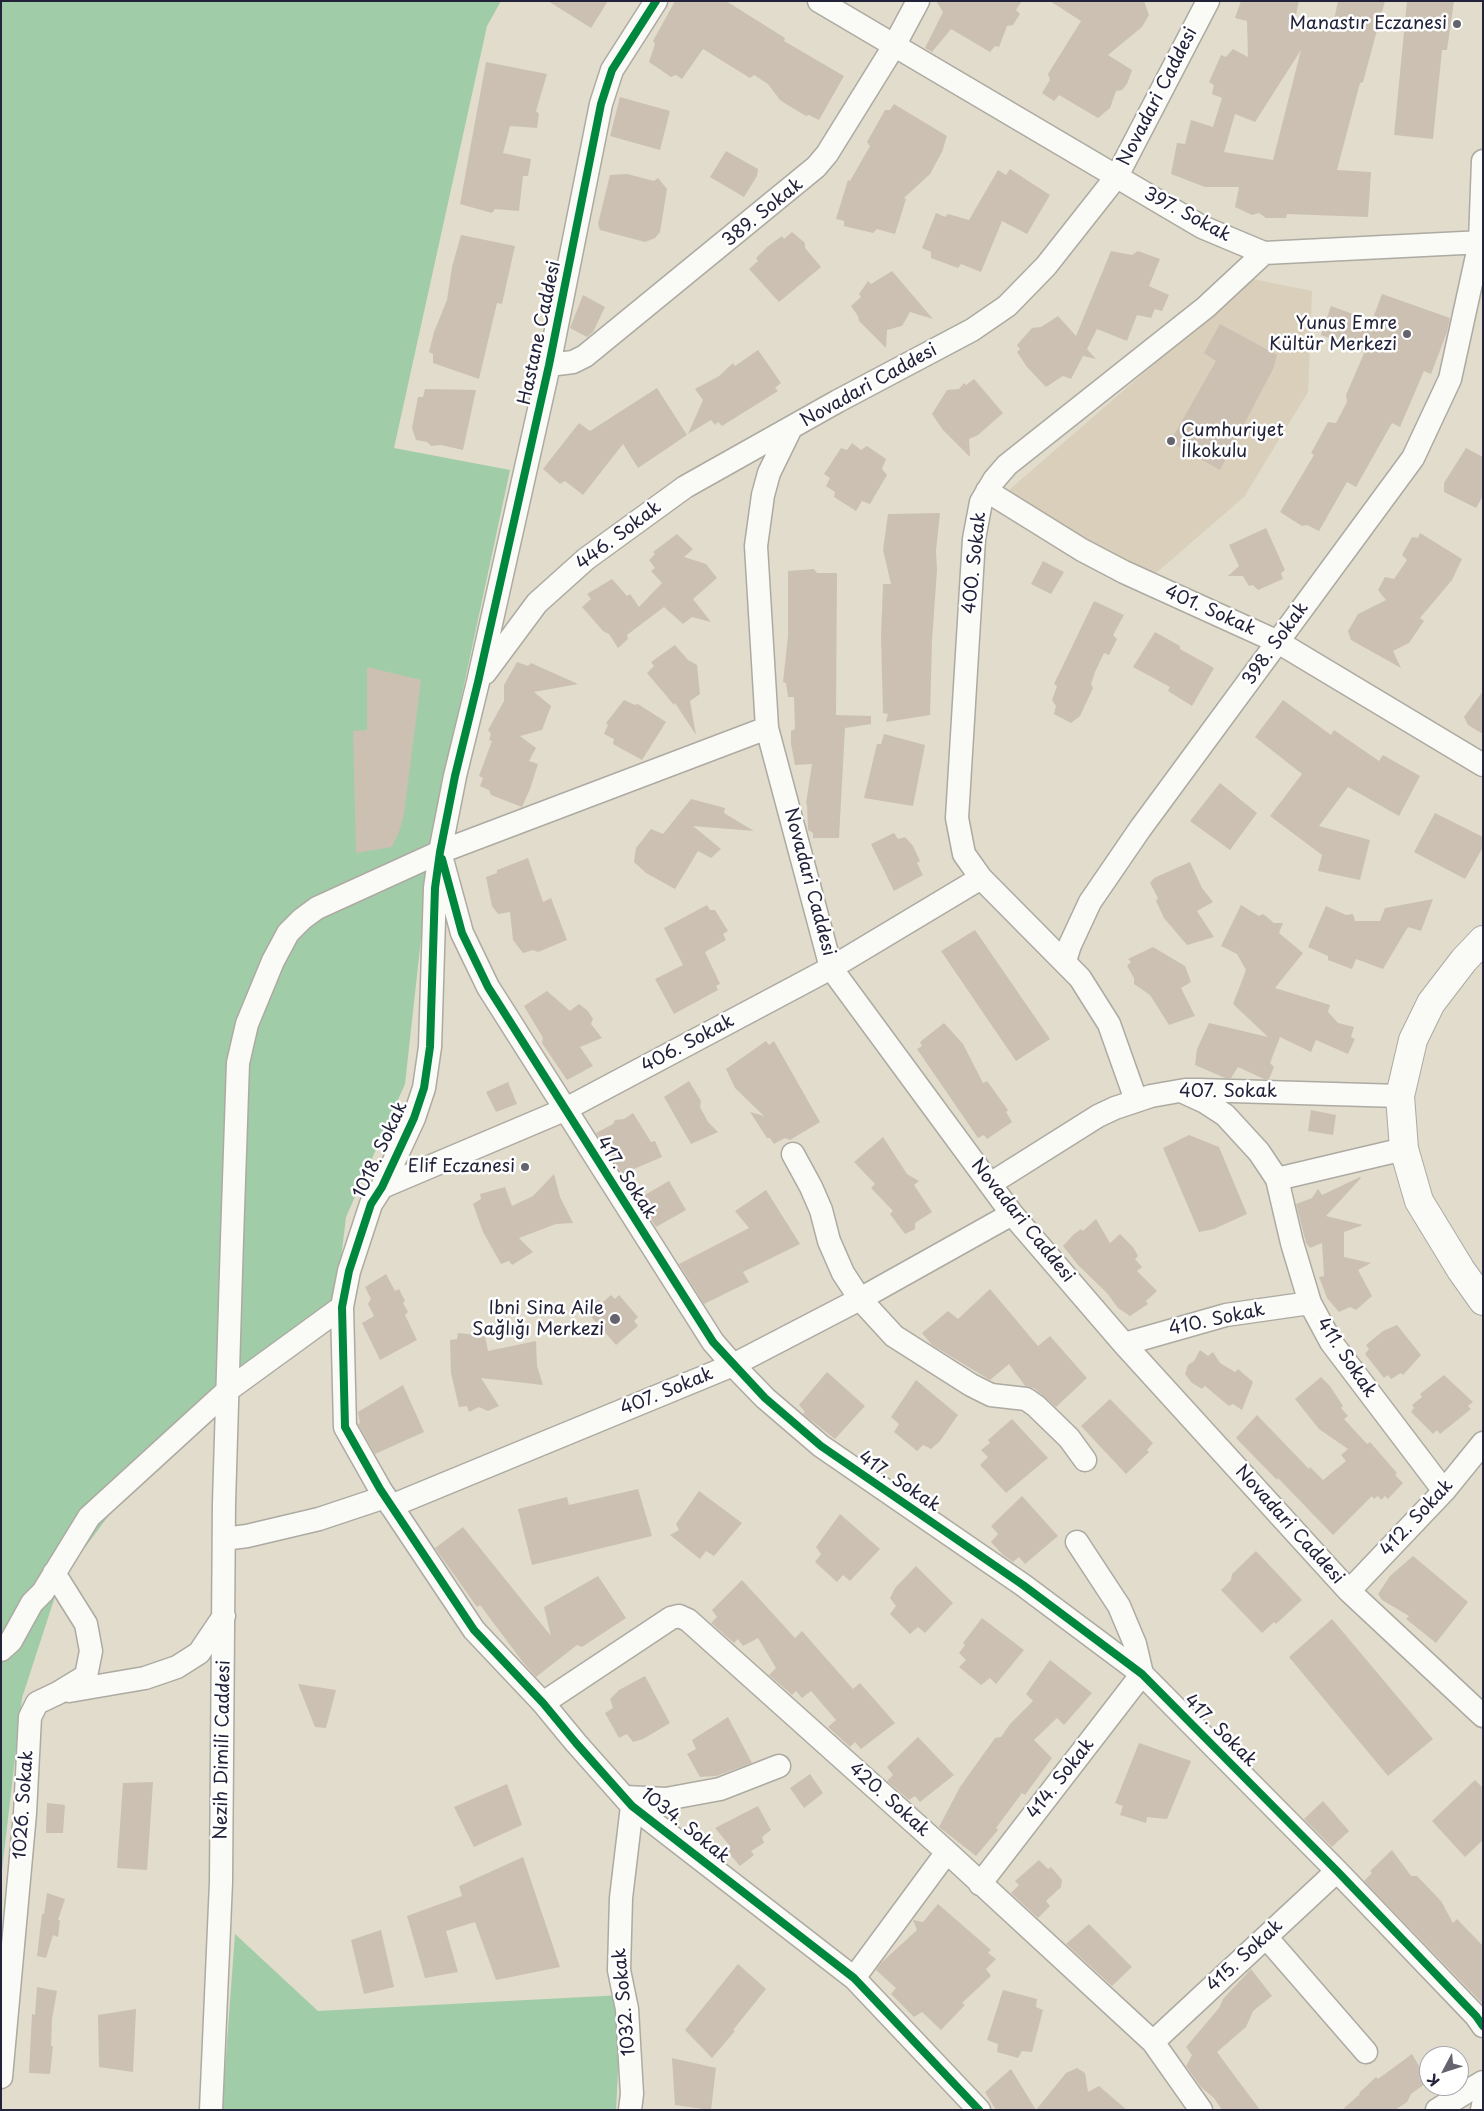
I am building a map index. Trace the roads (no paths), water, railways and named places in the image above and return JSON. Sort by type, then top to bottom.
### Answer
[{"type":"main road","points":[[1483,940],[1464,960],[1431,1003],[1413,1040],[1400,1096],[1404,1149],[1419,1201],[1460,1270],[1483,1301]]},
{"type":"street","name":"Hastane Caddesi","points":[[440,852],[455,776],[550,365],[606,83],[612,70],[656,1]]},
{"type":"street","name":"397. Sokak","points":[[819,1],[1202,228],[1264,253],[1482,242]]},
{"type":"street","name":"389. Sokak","points":[[550,365],[573,362],[585,356],[810,174],[827,154],[894,46],[918,1]]},
{"type":"street","name":"Novadari Caddesi","points":[[1208,1],[1117,176],[1046,266],[1008,306],[972,330],[791,428],[769,473],[763,495],[756,546],[767,728],[831,968],[1012,1214],[1124,1344],[1349,1591],[1483,1716]]},
{"type":"street","name":"398. Sokak","points":[[1065,961],[1070,945],[1090,902],[1146,821],[1413,458],[1450,379],[1482,242],[1483,161]]},
{"type":"street","name":"400. Sokak","points":[[1065,961],[981,878],[964,854],[957,818],[974,539],[981,502],[994,480],[1013,460],[1206,307],[1264,253]]},
{"type":"street","name":"446. Sokak","points":[[478,682],[537,602],[586,560],[685,487],[791,428]]},
{"type":"street","name":"401. Sokak","points":[[987,491],[1082,550],[1124,572],[1278,642],[1483,765]]},
{"type":"street","name":"Nezih Dimili Caddesi","points":[[211,2110],[221,1882],[224,1539],[238,1063],[247,1024],[273,961],[288,933],[317,908],[440,852],[767,728]]},
{"type":"street","name":"417. Sokak","points":[[440,852],[462,933],[488,987],[564,1110],[713,1342],[733,1365],[765,1398],[821,1446],[1023,1585],[1142,1674],[1337,1871],[1476,2016],[1483,2026]]},
{"type":"street","name":"1018. Sokak","points":[[388,1501],[345,1427],[342,1307],[349,1271],[371,1204],[382,1187],[414,1118],[424,1088],[430,1047],[435,888],[440,852]]},
{"type":"street","name":"406. Sokak","points":[[382,1187],[564,1110],[831,968],[981,878]]},
{"type":"street","points":[[1065,961],[1080,978],[1109,1024],[1136,1100]]},
{"type":"street","name":"407. Sokak","points":[[990,1184],[1098,1116],[1136,1100],[1181,1091],[1400,1096]]},
{"type":"street","name":"411. Sokak","points":[[1181,1091],[1205,1102],[1225,1115],[1259,1152],[1277,1179],[1292,1243],[1310,1303],[1330,1342],[1444,1491]]},
{"type":"street","points":[[1277,1179],[1404,1149]]},
{"type":"street","points":[[792,1154],[818,1203],[829,1241],[840,1265],[860,1299],[894,1336],[991,1395],[1026,1399],[1036,1406],[1069,1438],[1085,1460]]},
{"type":"street","name":"407. Sokak","points":[[224,1539],[247,1536],[388,1501],[733,1365],[860,1299],[1012,1214]]},
{"type":"street","name":"410. Sokak","points":[[1124,1344],[1226,1315],[1310,1303]]},
{"type":"street","points":[[1,1650],[11,1641],[32,1603],[43,1592],[89,1517],[228,1390],[342,1307]]},
{"type":"street","name":"412. Sokak","points":[[1349,1591],[1444,1491],[1483,1443]]},
{"type":"street","name":"1034. Sokak","points":[[388,1501],[474,1630],[543,1703],[576,1743],[629,1801],[854,1978],[979,2110]]},
{"type":"street","points":[[1077,1542],[1119,1606],[1134,1644],[1142,1674]]},
{"type":"street","name":"1026. Sokak","points":[[1,2077],[25,1813],[30,1717],[37,1703],[86,1676],[91,1651],[86,1624],[54,1574]]},
{"type":"street","points":[[58,1693],[145,1678],[177,1668],[199,1653],[224,1616]]},
{"type":"street","name":"420. Sokak","points":[[543,1703],[671,1618],[679,1616],[688,1620],[946,1852],[1153,2042],[1201,2110]]},
{"type":"street","name":"414. Sokak","points":[[980,1884],[1142,1674]]},
{"type":"street","points":[[629,1801],[666,1799],[720,1789],[778,1766]]},
{"type":"street","name":"1032. Sokak","points":[[629,1801],[621,1898],[619,1970],[627,2009],[632,2094],[630,2110]]},
{"type":"street","points":[[854,1978],[946,1852]]},
{"type":"street","name":"415. Sokak","points":[[1153,2042],[1337,1871]]},
{"type":"street","points":[[1266,1937],[1366,2052]]},
{"type":"street","points":[[1437,2110],[1483,2082]]},
{"type":"street","points":[[1482,2110],[1483,2105]]},
{"type":"place","name":"Manastır Eczanesi","points":[[1457,24]]},
{"type":"place","name":"Yunus Emre Kültür Merkezi","points":[[1407,334]]},
{"type":"place","name":"Cumhuriyet İlkokulu","points":[[1171,441]]},
{"type":"place","name":"Elif Eczanesi","points":[[525,1167]]},
{"type":"place","name":"Ibni Sina Aile Sağlığı Merkezi","points":[[615,1319]]}]
